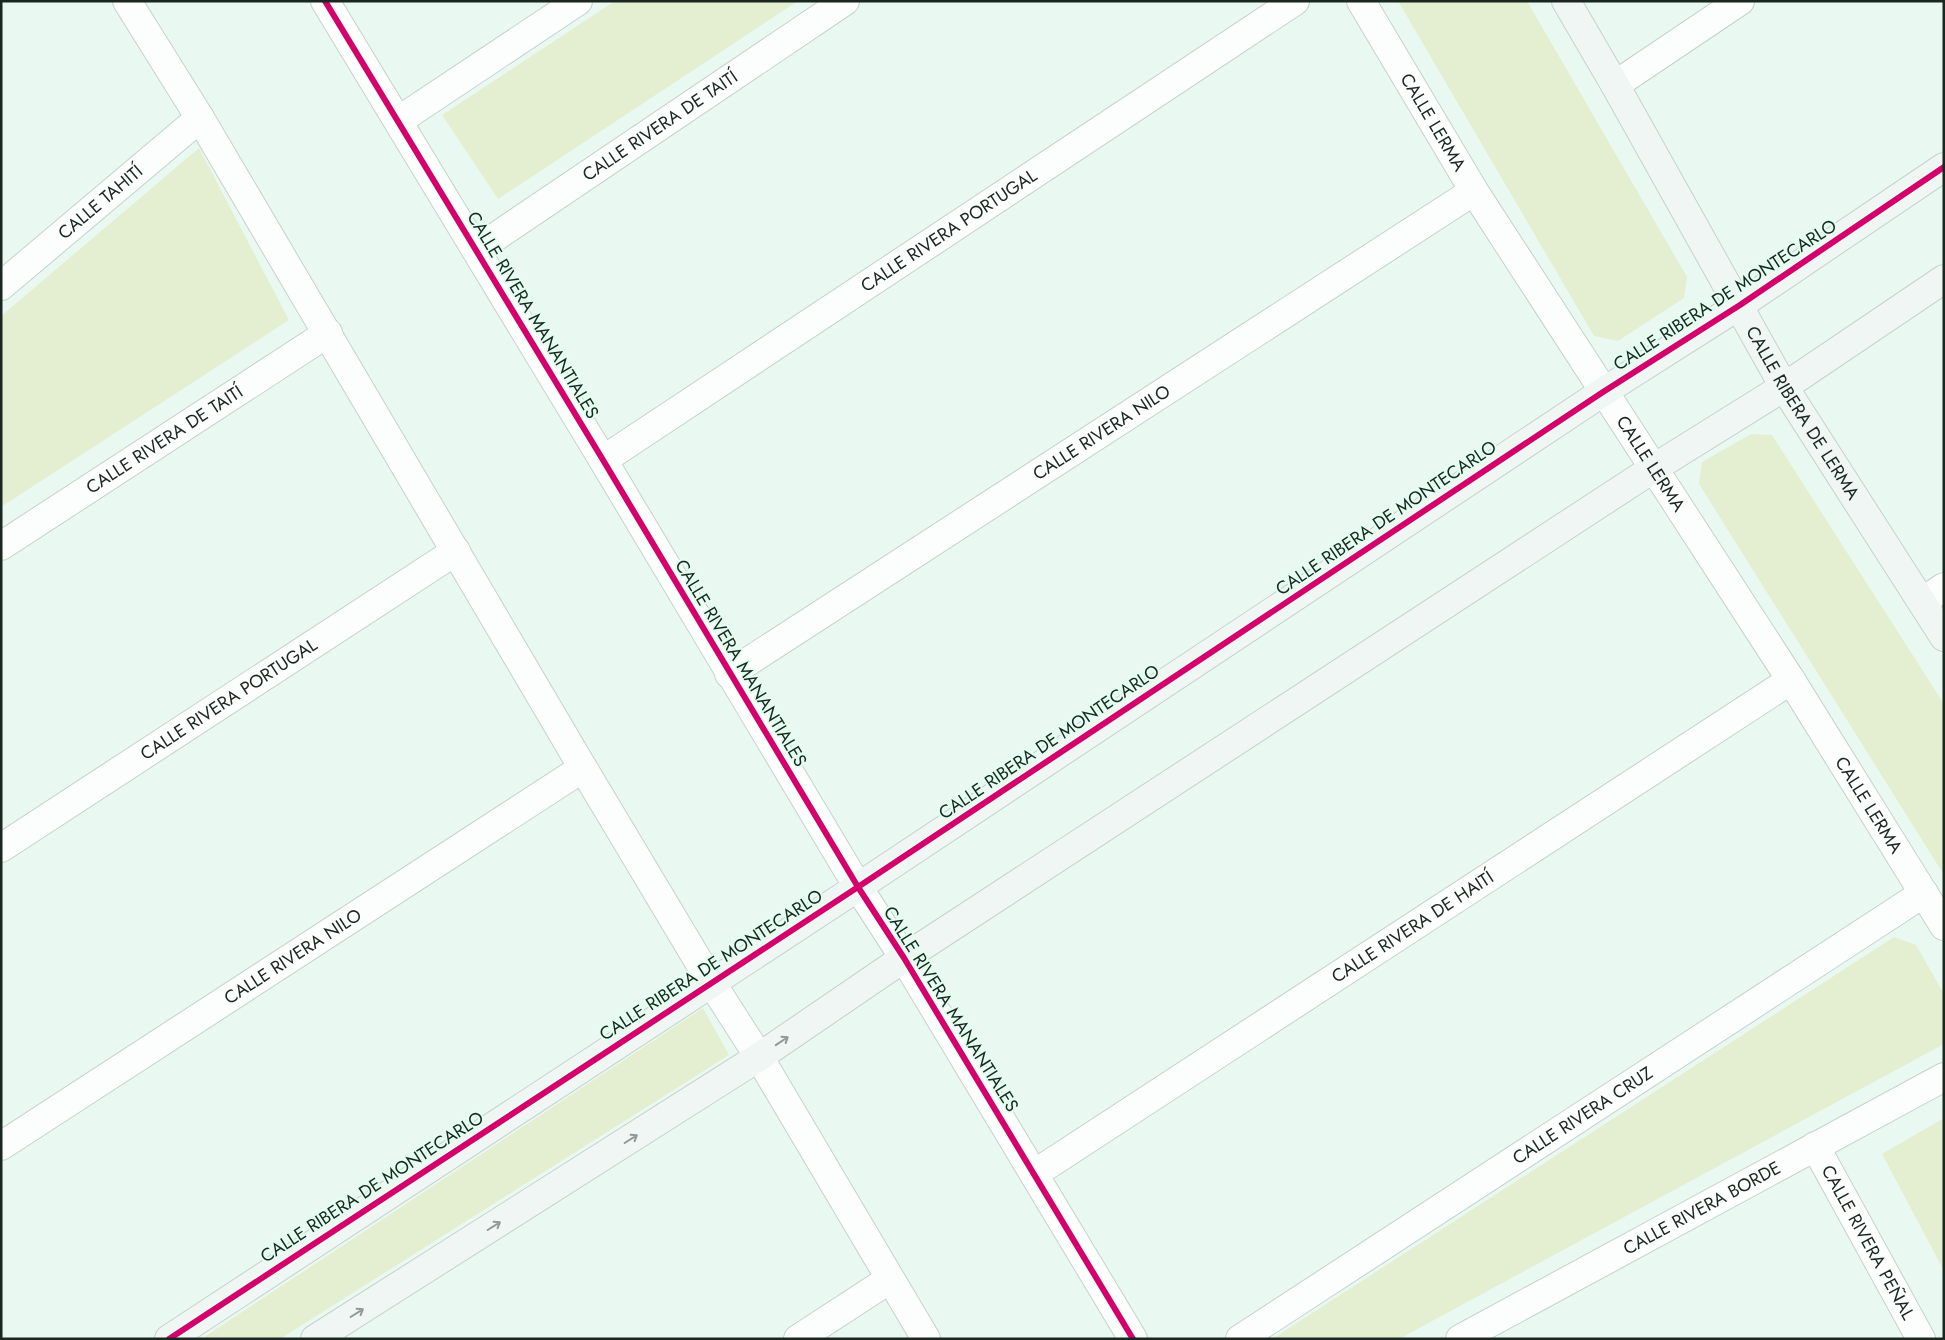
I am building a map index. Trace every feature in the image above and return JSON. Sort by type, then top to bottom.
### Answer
[{"type":"street","points":[[127,1],[200,118],[583,768],[711,982],[759,1057],[926,1339]]},
{"type":"street","name":"CALLE RIVERA MANANTIALES","points":[[325,1],[603,460],[729,674],[858,887],[904,958],[1133,1339]]},
{"type":"street","points":[[398,121],[578,1]]},
{"type":"street","name":"CALLE RIVERA DE TAITÍ","points":[[476,250],[844,1]]},
{"type":"street","name":"CALLE RIVERA PORTUGAL","points":[[603,460],[1294,1]]},
{"type":"street","name":"CALLE LERMA","points":[[1361,1],[1474,191],[1791,680],[1944,926]]},
{"type":"street","name":"CALLE RIBERA DE LERMA","points":[[1566,1],[1616,85],[1784,387],[1944,637]]},
{"type":"street","points":[[1616,85],[1740,1]]},
{"type":"street","name":"CALLE TAHITÍ","points":[[1,286],[200,118]]},
{"type":"street","name":"CALLE RIBERA DE MONTECARLO","points":[[169,1339],[858,887],[1604,392],[1740,305],[1944,168]]},
{"type":"street","name":"CALLE RIVERA NILO","points":[[729,674],[1474,191]]},
{"type":"street","points":[[315,1339],[759,1057],[904,958],[1654,468],[1784,387],[1944,279]]},
{"type":"street","name":"CALLE RIVERA DE TAITÍ","points":[[1,546],[328,333]]},
{"type":"street","name":"CALLE RIVERA PORTUGAL","points":[[1,848],[456,551]]},
{"type":"street","points":[[1922,602],[1944,587]]},
{"type":"street","name":"CALLE RIVERA DE HAITÍ","points":[[1034,1174],[1791,680]]},
{"type":"street","name":"CALLE RIVERA NILO","points":[[1,1146],[583,768]]},
{"type":"street","name":"CALLE RIVERA CRUZ","points":[[1240,1339],[1924,893]]},
{"type":"street","name":"CALLE RIVERA BORDE","points":[[1460,1339],[1944,1077]]},
{"type":"street","name":"CALLE RIVERA PEÑAL","points":[[1816,1146],[1921,1339]]},
{"type":"street","points":[[798,1339],[890,1279]]},
{"type":"green space","points":[[615,1],[798,1],[498,199],[442,115]]},
{"type":"green space","points":[[1398,1],[1527,1],[1687,277],[1684,298],[1618,341],[1594,336]]},
{"type":"green space","points":[[199,148],[289,320],[1,507],[1,316]]},
{"type":"green space","points":[[1751,434],[1772,435],[1944,704],[1944,875],[1699,484],[1702,462]]},
{"type":"green space","points":[[1894,937],[1916,945],[1944,994],[1944,1044],[1399,1339],[1272,1339]]},
{"type":"green space","points":[[703,1008],[729,1055],[280,1339],[201,1339]]},
{"type":"green space","points":[[1944,1118],[1944,1271],[1882,1154]]},
{"type":"cycle path","points":[[325,1],[603,460],[858,887],[904,958],[1133,1339]]},
{"type":"cycle path","points":[[169,1339],[858,887],[1603,392],[1740,305],[1944,167]]}]
